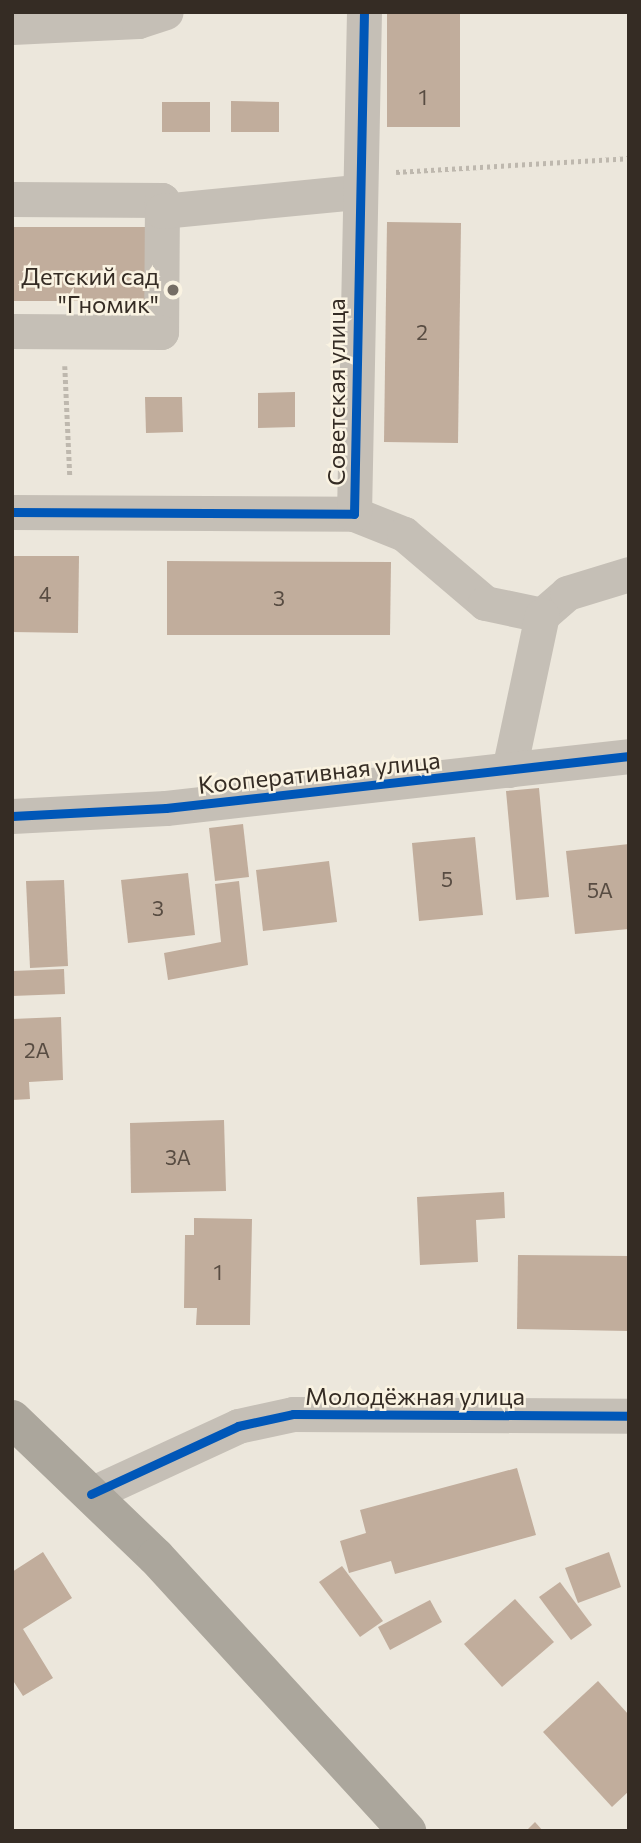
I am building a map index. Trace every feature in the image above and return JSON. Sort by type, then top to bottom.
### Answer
[{"type":"highway","points":[[12,1419],[91,1494],[257,1663],[407,1831]]},
{"type":"street","points":[[12,27],[138,21],[166,12]]},
{"type":"street","name":"Советская улица","points":[[12,512],[354,514],[356,183],[364,12]]},
{"type":"street","points":[[162,211],[356,183]]},
{"type":"street","points":[[12,199],[162,200],[161,332],[12,331]]},
{"type":"street","points":[[354,514],[404,534],[485,603],[542,615]]},
{"type":"street","points":[[509,770],[542,615],[567,593],[629,574]]},
{"type":"street","name":"Кооперативная улица","points":[[12,816],[166,808],[629,756]]},
{"type":"street","name":"Молодёжная улица","points":[[91,1494],[238,1426],[293,1414],[629,1416]]},
{"type":"path","points":[[356,183],[629,158]]},
{"type":"path","points":[[64,331],[71,512]]},
{"type":"building","points":[[387,12],[460,12],[460,127],[387,127]]},
{"type":"building","points":[[231,101],[279,102],[279,132],[231,132]]},
{"type":"building","points":[[162,102],[210,102],[210,132],[162,132]]},
{"type":"building","points":[[387,222],[461,223],[458,443],[384,442]]},
{"type":"building","points":[[12,227],[148,227],[148,301],[12,301]]},
{"type":"building","points":[[295,392],[295,427],[258,428],[258,393]]},
{"type":"building","points":[[145,397],[182,397],[183,432],[146,433]]},
{"type":"building","points":[[12,556],[79,556],[78,633],[12,632]]},
{"type":"building","points":[[167,561],[391,562],[390,635],[167,635]]},
{"type":"building","points":[[539,788],[549,897],[516,900],[506,791]]},
{"type":"building","points":[[243,824],[249,877],[215,881],[209,828]]},
{"type":"building","points":[[475,837],[483,915],[419,921],[412,843]]},
{"type":"building","points":[[629,844],[629,929],[575,934],[566,851]]},
{"type":"building","points":[[329,861],[337,922],[263,931],[256,870]]},
{"type":"building","points":[[188,873],[195,935],[128,943],[121,880]]},
{"type":"building","points":[[64,880],[68,966],[30,968],[26,881]]},
{"type":"building","points":[[239,881],[248,965],[168,980],[164,953],[221,942],[215,884]]},
{"type":"building","points":[[64,969],[65,994],[12,996],[12,971]]},
{"type":"building","points":[[61,1017],[63,1080],[29,1082],[30,1099],[12,1100],[12,1019]]},
{"type":"building","points":[[224,1120],[226,1191],[131,1193],[130,1123]]},
{"type":"building","points":[[504,1192],[505,1218],[476,1220],[478,1262],[420,1265],[417,1197]]},
{"type":"building","points":[[194,1218],[252,1219],[250,1325],[196,1325],[197,1308],[184,1308],[185,1235],[194,1235]]},
{"type":"building","points":[[518,1255],[629,1256],[629,1331],[517,1329]]},
{"type":"building","points":[[517,1468],[536,1535],[395,1574],[391,1561],[349,1573],[340,1541],[366,1533],[360,1510]]},
{"type":"building","points":[[43,1552],[72,1598],[23,1629],[53,1678],[23,1696],[12,1679],[12,1572]]},
{"type":"building","points":[[609,1552],[621,1587],[578,1603],[565,1568]]},
{"type":"building","points":[[342,1566],[383,1621],[360,1637],[319,1582]]},
{"type":"building","points":[[560,1582],[592,1625],[571,1640],[539,1597]]},
{"type":"building","points":[[515,1599],[554,1642],[502,1687],[464,1644]]},
{"type":"building","points":[[430,1600],[442,1622],[390,1650],[378,1627]]},
{"type":"building","points":[[598,1681],[629,1715],[629,1791],[612,1807],[543,1732]]},
{"type":"building","points":[[535,1822],[543,1831],[526,1831]]},
{"type":"cycle path","points":[[12,512],[354,514],[364,12]]},
{"type":"cycle path","points":[[12,816],[166,808],[629,756]]},
{"type":"cycle path","points":[[91,1494],[238,1426],[293,1414],[629,1416]]},
{"type":"place","name":"Детский сад \"Гномик\"","points":[[173,290]]}]
